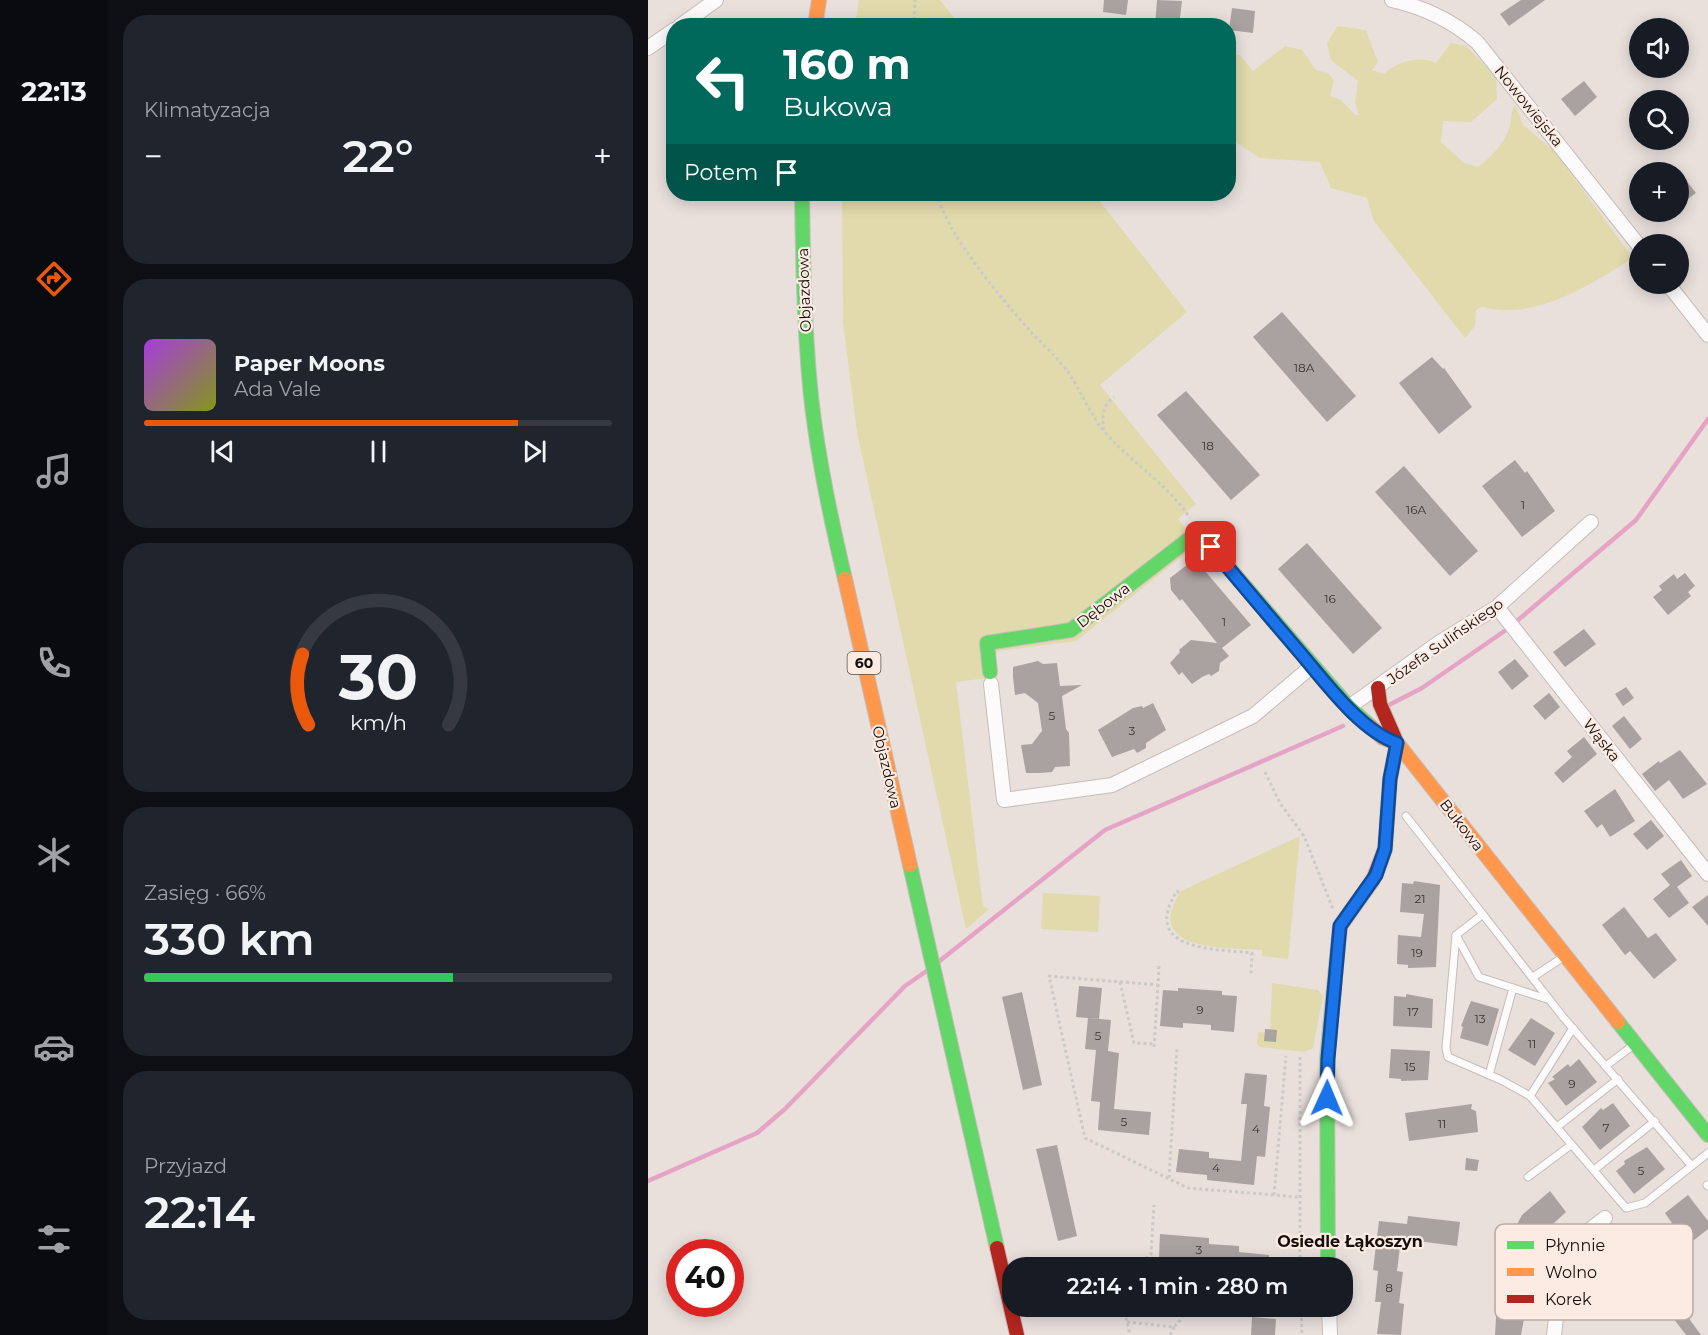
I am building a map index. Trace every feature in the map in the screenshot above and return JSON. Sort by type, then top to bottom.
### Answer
[{"type":"street","points":[[691,18],[716,0]]},
{"type":"street","points":[[816,18],[819,0]]},
{"type":"street","name":"Nowowiejska","points":[[1392,0],[1412,3],[1458,26],[1477,42],[1630,234]]},
{"type":"street","points":[[648,48],[666,36]]},
{"type":"street","name":"Objazdowa","points":[[802,201],[805,328],[816,430],[832,523],[1017,1335]]},
{"type":"street","points":[[1676,294],[1708,335]]},
{"type":"street","name":"Józefa Sulińskiego","points":[[1349,707],[1440,642],[1497,607],[1591,522]]},
{"type":"street","name":"Bukowa","points":[[1198,532],[1349,707],[1383,738],[1397,743],[1708,1135]]},
{"type":"street","name":"Dębowa","points":[[1198,532],[1071,630],[987,643],[1004,800],[1112,785],[1253,716],[1312,666]]},
{"type":"street","name":"Wąska","points":[[1497,607],[1708,874]]},
{"type":"street","points":[[1328,1257],[1328,1059],[1340,926],[1376,875],[1385,849],[1390,779],[1397,743],[1380,704],[1378,688]]},
{"type":"street","points":[[1597,1224],[1605,1218]]},
{"type":"street","points":[[1329,1317],[1330,1335]]},
{"type":"street","points":[[1554,1335],[1556,1320]]},
{"type":"lane","points":[[1406,816],[1550,1000],[1691,1165]]},
{"type":"lane","points":[[1482,915],[1456,935],[1446,1048],[1448,1058],[1489,1075],[1530,1096],[1626,1208],[1634,1208],[1645,1203],[1708,1153]]},
{"type":"lane","points":[[1456,935],[1479,977],[1550,1000]]},
{"type":"lane","points":[[1533,977],[1565,956]]},
{"type":"lane","points":[[1489,1075],[1513,988]]},
{"type":"lane","points":[[1530,1096],[1573,1028]]},
{"type":"lane","points":[[1606,1065],[1635,1044]]},
{"type":"lane","points":[[1557,1127],[1618,1079]]},
{"type":"lane","points":[[1594,1170],[1655,1121]]},
{"type":"lane","points":[[1528,1177],[1571,1145]]},
{"type":"path","points":[[914,18],[915,0]]},
{"type":"path","points":[[938,201],[940,208],[970,254],[1015,314],[1068,372],[1085,405],[1104,432],[1178,500],[1198,532]]},
{"type":"path","points":[[1104,432],[1102,416],[1107,402],[1114,397]]},
{"type":"path","points":[[1264,772],[1280,803],[1304,836],[1340,926]]},
{"type":"path","points":[[1179,893],[1177,891],[1170,904],[1168,922],[1176,938],[1183,943],[1252,951],[1251,975]]},
{"type":"path","points":[[1120,982],[1134,1043],[1154,1045],[1159,966]]},
{"type":"path","points":[[1158,985],[1049,976],[1085,1138],[1188,1188],[1298,1197]]},
{"type":"path","points":[[1169,1179],[1177,1048]]},
{"type":"path","points":[[1274,1195],[1286,1056]]},
{"type":"path","points":[[1300,1058],[1300,1257]]},
{"type":"path","points":[[1148,1257],[1151,1254],[1154,1205]]},
{"type":"path","points":[[1126,1317],[1130,1335]]},
{"type":"path","points":[[1170,1335],[1182,1317]]},
{"type":"path","points":[[1301,1317],[1302,1335]]},
{"type":"path","points":[[1127,1322],[1174,1327]]},
{"type":"shaded area","points":[[859,0],[940,0],[954,18],[856,18]]},
{"type":"shaded area","points":[[1337,26],[1366,30],[1378,62],[1372,70],[1384,74],[1395,66],[1409,61],[1423,60],[1436,63],[1451,43],[1466,46],[1496,77],[1497,99],[1471,122],[1443,121],[1441,142],[1464,163],[1478,167],[1492,155],[1503,140],[1510,126],[1515,105],[1523,125],[1554,151],[1629,253],[1629,260],[1580,289],[1542,305],[1502,310],[1482,307],[1476,310],[1475,326],[1465,338],[1374,221],[1367,198],[1331,188],[1320,162],[1260,158],[1236,143],[1236,55],[1240,55],[1253,71],[1285,46],[1302,50],[1316,70],[1328,73],[1334,80],[1330,96],[1341,100],[1355,115],[1359,115],[1355,103],[1358,81],[1331,60],[1327,44]]},
{"type":"shaded area","points":[[842,201],[1100,201],[1187,312],[1100,385],[1196,504],[1178,519],[1205,553],[1189,551],[1076,641],[998,651],[993,661],[995,677],[956,682],[983,907],[989,909],[966,929],[857,432],[843,322]]},
{"type":"shaded area","points":[[1300,836],[1288,959],[1262,956],[1262,950],[1210,946],[1179,936],[1172,925],[1171,911],[1181,891]]},
{"type":"shaded area","points":[[1043,893],[1100,896],[1098,932],[1041,929]]},
{"type":"shaded area","points":[[1272,983],[1318,990],[1323,996],[1313,1048],[1304,1052],[1260,1047],[1257,1044],[1258,1032],[1270,1033]]},
{"type":"building","points":[[1104,0],[1128,0],[1126,15],[1103,12]]},
{"type":"building","points":[[1157,0],[1182,1],[1180,18],[1156,18]]},
{"type":"building","points":[[1521,0],[1545,0],[1509,26],[1500,14]]},
{"type":"building","points":[[1232,8],[1255,11],[1253,33],[1236,31],[1236,18],[1231,18]]},
{"type":"building","points":[[1584,81],[1597,97],[1575,116],[1561,99]]},
{"type":"building","points":[[1689,184],[1696,193],[1689,198]]},
{"type":"building","points":[[1282,312],[1356,396],[1327,422],[1253,337]]},
{"type":"building","points":[[1432,357],[1444,368],[1472,407],[1439,434],[1399,383]]},
{"type":"building","points":[[1186,391],[1260,475],[1231,500],[1157,415]]},
{"type":"building","points":[[1515,460],[1525,473],[1527,471],[1555,511],[1522,537],[1482,486]]},
{"type":"building","points":[[1404,466],[1478,551],[1450,576],[1375,492]]},
{"type":"building","points":[[1307,543],[1382,628],[1353,654],[1278,569]]},
{"type":"building","points":[[1192,561],[1197,566],[1199,564],[1251,625],[1222,648],[1229,656],[1220,663],[1219,671],[1211,676],[1209,674],[1202,677],[1192,684],[1182,672],[1179,675],[1170,663],[1180,652],[1179,650],[1191,640],[1217,643],[1182,599],[1180,601],[1171,590],[1170,578]]},
{"type":"building","points":[[1685,573],[1695,586],[1688,592],[1691,596],[1668,615],[1653,597],[1662,590],[1659,586],[1674,574],[1677,579]]},
{"type":"building","points":[[1584,629],[1596,644],[1565,667],[1553,652]]},
{"type":"building","points":[[1515,659],[1529,676],[1512,690],[1498,672]]},
{"type":"building","points":[[1038,661],[1043,664],[1057,663],[1060,686],[1082,685],[1062,696],[1066,729],[1069,733],[1070,766],[1055,767],[1052,772],[1026,773],[1021,745],[1032,744],[1042,731],[1038,703],[1025,693],[1015,695],[1013,667]]},
{"type":"building","points":[[1626,687],[1634,698],[1623,706],[1615,694]]},
{"type":"building","points":[[1549,693],[1560,707],[1545,720],[1533,706]]},
{"type":"building","points":[[1153,703],[1166,730],[1146,743],[1146,748],[1137,753],[1134,749],[1112,757],[1098,730],[1133,708],[1142,706],[1143,708]]},
{"type":"building","points":[[1624,716],[1642,739],[1630,749],[1612,726]]},
{"type":"building","points":[[1584,737],[1597,754],[1563,783],[1554,773],[1572,757],[1567,751]]},
{"type":"building","points":[[1680,750],[1707,784],[1683,799],[1669,780],[1655,791],[1642,774],[1659,761],[1660,763]]},
{"type":"building","points":[[1615,789],[1635,821],[1610,837],[1602,824],[1597,828],[1584,811]]},
{"type":"building","points":[[1651,820],[1664,836],[1647,850],[1633,834]]},
{"type":"building","points":[[1681,860],[1692,876],[1677,887],[1689,903],[1669,918],[1653,899],[1670,885],[1661,874]]},
{"type":"building","points":[[1414,881],[1440,885],[1436,967],[1408,968],[1408,965],[1397,964],[1398,935],[1421,937],[1424,914],[1400,912],[1402,883],[1413,884]]},
{"type":"building","points":[[1708,895],[1708,926],[1692,907]]},
{"type":"building","points":[[1624,907],[1648,938],[1656,933],[1677,960],[1654,979],[1630,951],[1625,955],[1602,925]]},
{"type":"building","points":[[1079,986],[1102,988],[1099,1019],[1076,1017]]},
{"type":"building","points":[[1178,988],[1222,991],[1222,995],[1237,996],[1234,1032],[1211,1030],[1211,1025],[1183,1023],[1183,1028],[1160,1026],[1163,990],[1178,991]]},
{"type":"building","points":[[1022,992],[1042,1085],[1023,1090],[1002,997]]},
{"type":"building","points":[[1406,994],[1433,999],[1432,1028],[1393,1026],[1394,996],[1406,997]]},
{"type":"building","points":[[1471,1001],[1499,1009],[1488,1046],[1460,1038],[1463,1027],[1461,1026]]},
{"type":"building","points":[[1088,1018],[1111,1020],[1108,1051],[1119,1053],[1114,1109],[1151,1112],[1149,1135],[1098,1130],[1100,1102],[1091,1101],[1096,1050],[1085,1049]]},
{"type":"building","points":[[1531,1018],[1555,1033],[1535,1066],[1508,1050]]},
{"type":"building","points":[[1265,1029],[1277,1030],[1276,1042],[1264,1041]]},
{"type":"building","points":[[1391,1049],[1430,1051],[1428,1080],[1401,1081],[1401,1079],[1389,1078]]},
{"type":"building","points":[[1579,1059],[1597,1082],[1566,1106],[1548,1083],[1555,1079],[1552,1077],[1568,1064],[1570,1067]]},
{"type":"building","points":[[1245,1073],[1267,1075],[1264,1106],[1270,1107],[1265,1157],[1257,1156],[1254,1185],[1207,1180],[1207,1175],[1176,1172],[1179,1149],[1209,1152],[1209,1158],[1241,1161],[1247,1104],[1241,1104]]},
{"type":"building","points":[[1613,1103],[1630,1126],[1600,1150],[1582,1127],[1601,1108],[1603,1110]]},
{"type":"building","points":[[1472,1104],[1471,1109],[1476,1111],[1478,1132],[1409,1141],[1405,1113]]},
{"type":"building","points":[[1057,1145],[1077,1236],[1058,1241],[1036,1149]]},
{"type":"building","points":[[1647,1147],[1665,1169],[1634,1194],[1616,1171],[1625,1164],[1624,1161]]},
{"type":"building","points":[[1466,1158],[1479,1160],[1477,1171],[1465,1170]]},
{"type":"building","points":[[1550,1191],[1566,1212],[1553,1224],[1517,1224],[1522,1215]]},
{"type":"building","points":[[1688,1195],[1708,1221],[1708,1229],[1693,1241],[1693,1224],[1671,1224],[1665,1213]]},
{"type":"building","points":[[1408,1216],[1460,1222],[1457,1246],[1401,1239],[1397,1271],[1403,1272],[1399,1303],[1404,1304],[1401,1335],[1377,1334],[1381,1302],[1375,1302],[1378,1271],[1373,1270],[1379,1221],[1407,1224]]},
{"type":"building","points":[[1160,1234],[1209,1238],[1209,1244],[1239,1246],[1239,1252],[1269,1255],[1269,1257],[1159,1257]]},
{"type":"building","points":[[1252,1317],[1276,1319],[1275,1335],[1251,1335]]},
{"type":"building","points":[[1496,1320],[1524,1320],[1521,1335],[1495,1335]]},
{"type":"building","points":[[1675,1320],[1690,1320],[1701,1335],[1686,1335]]},
{"type":"waterway","points":[[1517,621],[1636,520],[1708,419]]},
{"type":"waterway","points":[[1389,705],[1422,688],[1506,630]]},
{"type":"waterway","points":[[937,963],[1105,830],[1343,726]]},
{"type":"waterway","points":[[648,1181],[757,1133],[785,1109],[905,986],[928,970]]},
{"type":"traffic: fast","points":[[802,201],[805,314],[813,410],[824,483],[845,579]]},
{"type":"traffic: fast","points":[[990,672],[987,643],[1071,630],[1198,532],[1349,707],[1371,727]]},
{"type":"traffic: fast","points":[[910,865],[997,1248]]},
{"type":"traffic: fast","points":[[1328,1257],[1327,1059],[1340,926],[1373,880]]},
{"type":"traffic: fast","points":[[1618,1022],[1708,1135]]},
{"type":"traffic: slow","points":[[816,18],[819,0]]},
{"type":"traffic: slow","points":[[845,579],[910,865]]},
{"type":"traffic: slow","points":[[1371,727],[1383,738],[1397,743],[1618,1022]]},
{"type":"traffic: jam","points":[[1373,880],[1385,849],[1390,779],[1397,743],[1380,704],[1378,688]]},
{"type":"traffic: jam","points":[[997,1248],[1017,1335]]},
{"type":"district","name":"Osiedle Łąkoszyn","points":[[1350,1241]]},
{"type":"route","points":[[1211,547],[1317,673],[1366,725],[1383,738],[1397,743],[1390,779],[1385,849],[1376,875],[1340,926],[1328,1059],[1327,1098]]}]
